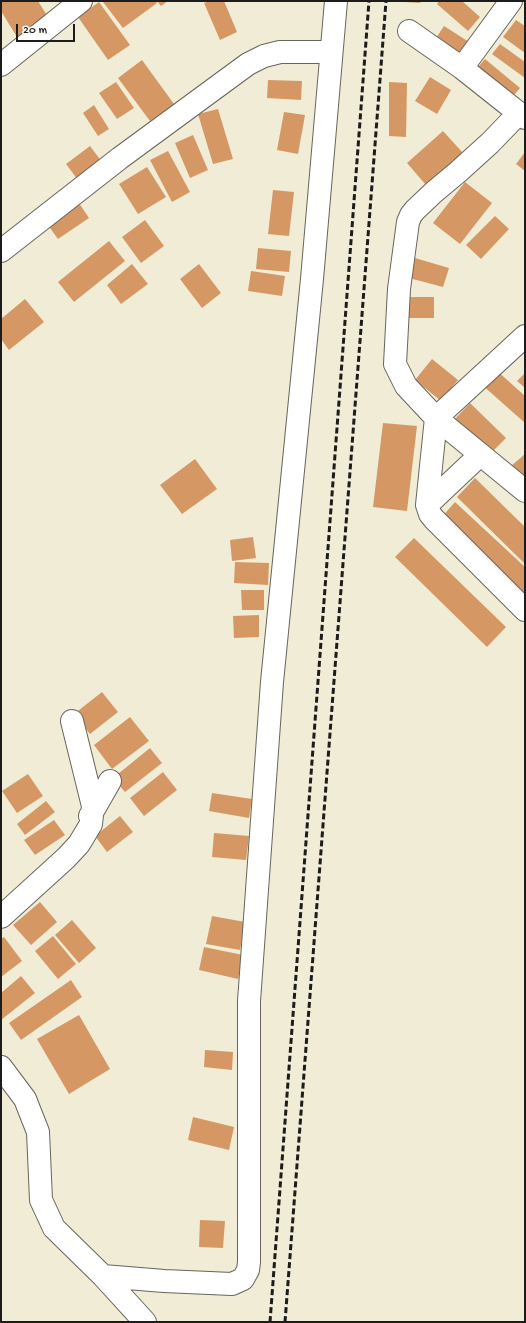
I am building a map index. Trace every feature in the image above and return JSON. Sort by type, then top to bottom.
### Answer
[{"type":"street","points":[[1,65],[80,1]]},
{"type":"street","points":[[103,1276],[164,1281],[232,1284],[243,1279],[249,1266],[249,1001],[272,682],[312,279],[336,1]]},
{"type":"street","points":[[462,68],[511,1]]},
{"type":"street","points":[[409,31],[462,68],[522,116],[411,215],[408,222],[399,289],[395,364],[406,386],[436,418],[525,492]]},
{"type":"street","points":[[1,251],[120,158],[248,64],[264,56],[280,52],[331,52]]},
{"type":"street","points":[[525,336],[436,418],[427,505],[434,520],[525,610]]},
{"type":"street","points":[[427,505],[480,455]]},
{"type":"street","points":[[1,916],[66,858],[79,844],[91,824],[93,806],[72,722]]},
{"type":"street","points":[[1,916],[51,867],[79,834],[110,781]]},
{"type":"street","points":[[1,1067],[25,1099],[38,1132],[41,1200],[54,1228],[103,1276],[145,1322]]},
{"type":"building","points":[[1,1],[38,1],[48,17],[17,37],[1,11]]},
{"type":"building","points":[[155,1],[157,3],[123,28],[103,2]]},
{"type":"building","points":[[157,1],[168,1],[161,6]]},
{"type":"building","points":[[210,1],[224,1],[237,32],[220,40],[204,3]]},
{"type":"building","points":[[405,1],[421,1],[420,3]]},
{"type":"building","points":[[439,1],[462,1],[480,17],[468,31],[437,4]]},
{"type":"building","points":[[99,2],[130,45],[108,60],[78,17]]},
{"type":"building","points":[[516,20],[525,26],[525,53],[503,37]]},
{"type":"building","points":[[444,26],[469,42],[457,60],[432,44]]},
{"type":"building","points":[[500,44],[525,62],[525,78],[492,54]]},
{"type":"building","points":[[485,59],[520,88],[509,101],[474,72]]},
{"type":"building","points":[[142,60],[174,104],[150,121],[118,78]]},
{"type":"building","points":[[430,77],[451,90],[437,114],[415,101]]},
{"type":"building","points":[[268,80],[302,81],[301,100],[267,98]]},
{"type":"building","points":[[116,82],[134,108],[117,119],[99,93]]},
{"type":"building","points":[[389,82],[407,83],[406,137],[389,136]]},
{"type":"building","points":[[94,105],[109,129],[98,136],[83,113]]},
{"type":"building","points":[[218,109],[233,159],[213,164],[198,114]]},
{"type":"building","points":[[284,112],[305,115],[298,154],[277,150]]},
{"type":"building","points":[[443,131],[463,153],[426,185],[407,163]]},
{"type":"building","points":[[193,135],[208,170],[190,178],[175,143]]},
{"type":"building","points":[[90,146],[102,162],[78,180],[66,164]]},
{"type":"building","points":[[168,151],[190,192],[172,202],[150,160]]},
{"type":"building","points":[[525,152],[525,171],[516,164]]},
{"type":"building","points":[[147,167],[166,197],[138,214],[119,184]]},
{"type":"building","points":[[465,182],[492,203],[460,244],[433,223]]},
{"type":"building","points":[[273,190],[294,192],[289,236],[268,234]]},
{"type":"building","points":[[77,200],[89,218],[58,239],[45,221]]},
{"type":"building","points":[[495,216],[509,229],[481,259],[466,245]]},
{"type":"building","points":[[145,220],[164,246],[141,263],[122,237]]},
{"type":"building","points":[[109,241],[125,261],[74,302],[58,282]]},
{"type":"building","points":[[258,248],[291,251],[289,272],[256,269]]},
{"type":"building","points":[[415,258],[449,268],[443,287],[409,278]]},
{"type":"building","points":[[132,264],[148,284],[121,304],[107,285]]},
{"type":"building","points":[[199,264],[221,293],[202,308],[180,279]]},
{"type":"building","points":[[251,271],[285,276],[282,296],[248,291]]},
{"type":"building","points":[[403,297],[434,297],[434,318],[403,318]]},
{"type":"building","points":[[25,299],[44,322],[9,350],[1,339],[1,319]]},
{"type":"building","points":[[432,359],[458,380],[441,401],[415,380]]},
{"type":"building","points":[[495,369],[525,396],[525,423],[481,384]]},
{"type":"building","points":[[525,373],[525,388],[517,381]]},
{"type":"building","points":[[470,403],[506,438],[486,458],[451,423]]},
{"type":"building","points":[[383,423],[417,426],[407,511],[373,507]]},
{"type":"building","points":[[525,454],[525,481],[511,466]]},
{"type":"building","points":[[195,459],[217,489],[182,514],[160,485]]},
{"type":"building","points":[[475,478],[525,527],[525,564],[457,497]]},
{"type":"building","points":[[455,502],[525,567],[525,598],[440,519]]},
{"type":"building","points":[[253,537],[256,558],[232,561],[230,540]]},
{"type":"building","points":[[414,538],[506,627],[487,647],[395,557]]},
{"type":"building","points":[[235,562],[269,563],[268,585],[234,583]]},
{"type":"building","points":[[241,590],[264,590],[264,610],[242,610]]},
{"type":"building","points":[[259,615],[259,637],[234,638],[233,616]]},
{"type":"building","points":[[102,692],[118,712],[90,734],[74,714]]},
{"type":"building","points":[[130,717],[149,741],[112,769],[94,745]]},
{"type":"building","points":[[150,748],[162,763],[125,792],[113,778]]},
{"type":"building","points":[[163,772],[177,790],[144,816],[130,798]]},
{"type":"building","points":[[28,774],[43,796],[17,813],[2,791]]},
{"type":"building","points":[[212,793],[252,799],[249,818],[209,811]]},
{"type":"building","points":[[46,801],[55,812],[25,835],[17,824]]},
{"type":"building","points":[[120,816],[133,832],[107,852],[95,836]]},
{"type":"building","points":[[54,820],[65,835],[35,855],[24,840]]},
{"type":"building","points":[[214,833],[249,836],[246,860],[212,857]]},
{"type":"building","points":[[40,902],[57,922],[31,945],[13,925]]},
{"type":"building","points":[[212,916],[245,922],[240,950],[206,944]]},
{"type":"building","points":[[72,920],[96,948],[79,963],[55,935]]},
{"type":"building","points":[[53,936],[76,964],[58,979],[35,951]]},
{"type":"building","points":[[4,937],[22,961],[1,977],[1,939]]},
{"type":"building","points":[[204,947],[243,955],[238,979],[199,970]]},
{"type":"building","points":[[21,976],[35,993],[1,1020],[1,993]]},
{"type":"building","points":[[71,980],[82,997],[21,1040],[9,1023]]},
{"type":"building","points":[[79,1015],[110,1069],[69,1094],[37,1039]]},
{"type":"building","points":[[205,1050],[233,1052],[232,1070],[204,1067]]},
{"type":"building","points":[[193,1117],[234,1127],[229,1150],[188,1140]]},
{"type":"building","points":[[200,1220],[225,1221],[223,1248],[199,1247]]},
{"type":"railway","points":[[270,1322],[369,1]]},
{"type":"railway","points":[[285,1322],[386,1]]}]
